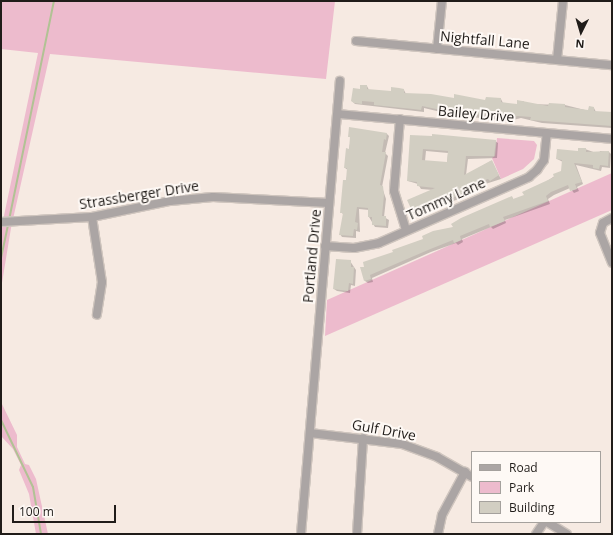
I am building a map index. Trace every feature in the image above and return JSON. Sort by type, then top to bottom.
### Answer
[{"type":"street","points":[[437,48],[442,1]]},
{"type":"street","points":[[557,60],[563,1]]},
{"type":"street","name":"Nightfall Lane","points":[[356,41],[612,65]]},
{"type":"street","name":"Portland Drive","points":[[301,534],[340,81]]},
{"type":"street","name":"Bailey Drive","points":[[338,114],[612,139]]},
{"type":"street","points":[[400,119],[394,191],[406,230]]},
{"type":"street","name":"Tommy Lane","points":[[326,246],[361,248],[534,174],[544,160],[548,133]]},
{"type":"street","name":"Strassberger Drive","points":[[1,222],[92,217],[170,201],[213,197],[330,203]]},
{"type":"street","points":[[92,217],[102,282],[97,315]]},
{"type":"street","points":[[612,218],[603,223],[600,233],[612,263]]},
{"type":"street","name":"Gulf Drive","points":[[310,433],[363,438],[419,449],[469,474]]},
{"type":"street","points":[[357,534],[363,438]]},
{"type":"street","points":[[438,534],[442,515],[469,474]]},
{"type":"street","points":[[536,534],[544,523]]},
{"type":"street","points":[[547,523],[567,534]]},
{"type":"green space","points":[[1,1],[335,1],[326,79],[50,54],[11,228],[1,289],[1,230],[38,53],[1,49]]},
{"type":"green space","points":[[497,138],[534,141],[537,145],[534,159],[523,169],[501,179],[492,158],[495,156]]},
{"type":"green space","points":[[612,173],[612,210],[325,336],[327,300]]},
{"type":"green space","points":[[1,402],[17,435],[17,447],[25,464],[29,465],[36,479],[48,534],[36,534],[29,494],[19,470],[21,465],[13,449],[1,436]]},
{"type":"building","points":[[360,85],[367,85],[367,89],[391,91],[391,87],[404,89],[404,93],[431,94],[454,98],[454,94],[485,100],[486,97],[501,98],[501,102],[517,104],[517,100],[548,106],[549,103],[565,104],[565,107],[588,110],[589,106],[594,107],[594,111],[612,112],[612,126],[530,120],[531,117],[518,116],[506,118],[496,115],[467,114],[467,111],[456,110],[455,113],[422,106],[421,110],[374,105],[374,102],[362,101],[362,104],[354,103],[351,101],[353,88],[360,89]]},
{"type":"building","points":[[349,127],[387,133],[386,140],[384,139],[382,152],[386,152],[380,185],[383,186],[384,195],[382,216],[386,216],[386,226],[372,225],[372,217],[368,217],[368,208],[357,207],[355,222],[358,223],[357,230],[354,229],[353,236],[339,235],[343,213],[340,213],[343,180],[346,180],[347,168],[344,168],[346,148],[349,149]]},
{"type":"building","points":[[432,134],[496,140],[494,156],[466,156],[464,175],[492,160],[499,175],[490,181],[488,179],[477,183],[479,186],[436,205],[431,204],[419,209],[421,212],[414,215],[407,200],[435,188],[417,186],[417,182],[407,181],[410,135],[432,136]],"holes":[[[423,149],[448,151],[447,162],[422,160]]]},
{"type":"building","points":[[578,148],[586,148],[586,152],[609,151],[608,166],[600,165],[599,169],[593,168],[593,165],[574,163],[582,182],[575,184],[577,189],[570,191],[568,185],[551,192],[546,196],[548,201],[503,217],[505,221],[490,227],[489,224],[460,236],[461,240],[454,243],[453,240],[428,250],[370,275],[371,279],[364,281],[360,267],[364,267],[363,262],[393,252],[392,250],[423,239],[422,236],[433,231],[453,227],[451,224],[461,218],[512,196],[513,199],[524,195],[522,192],[554,177],[553,174],[561,171],[562,160],[556,159],[557,149],[578,151]]},
{"type":"building","points":[[336,259],[351,260],[351,267],[354,267],[353,284],[349,283],[348,291],[333,289]]},
{"type":"waterway","points":[[9,220],[54,1]]},
{"type":"waterway","points":[[1,258],[8,224]]},
{"type":"waterway","points":[[1,420],[33,487],[41,534]]}]
